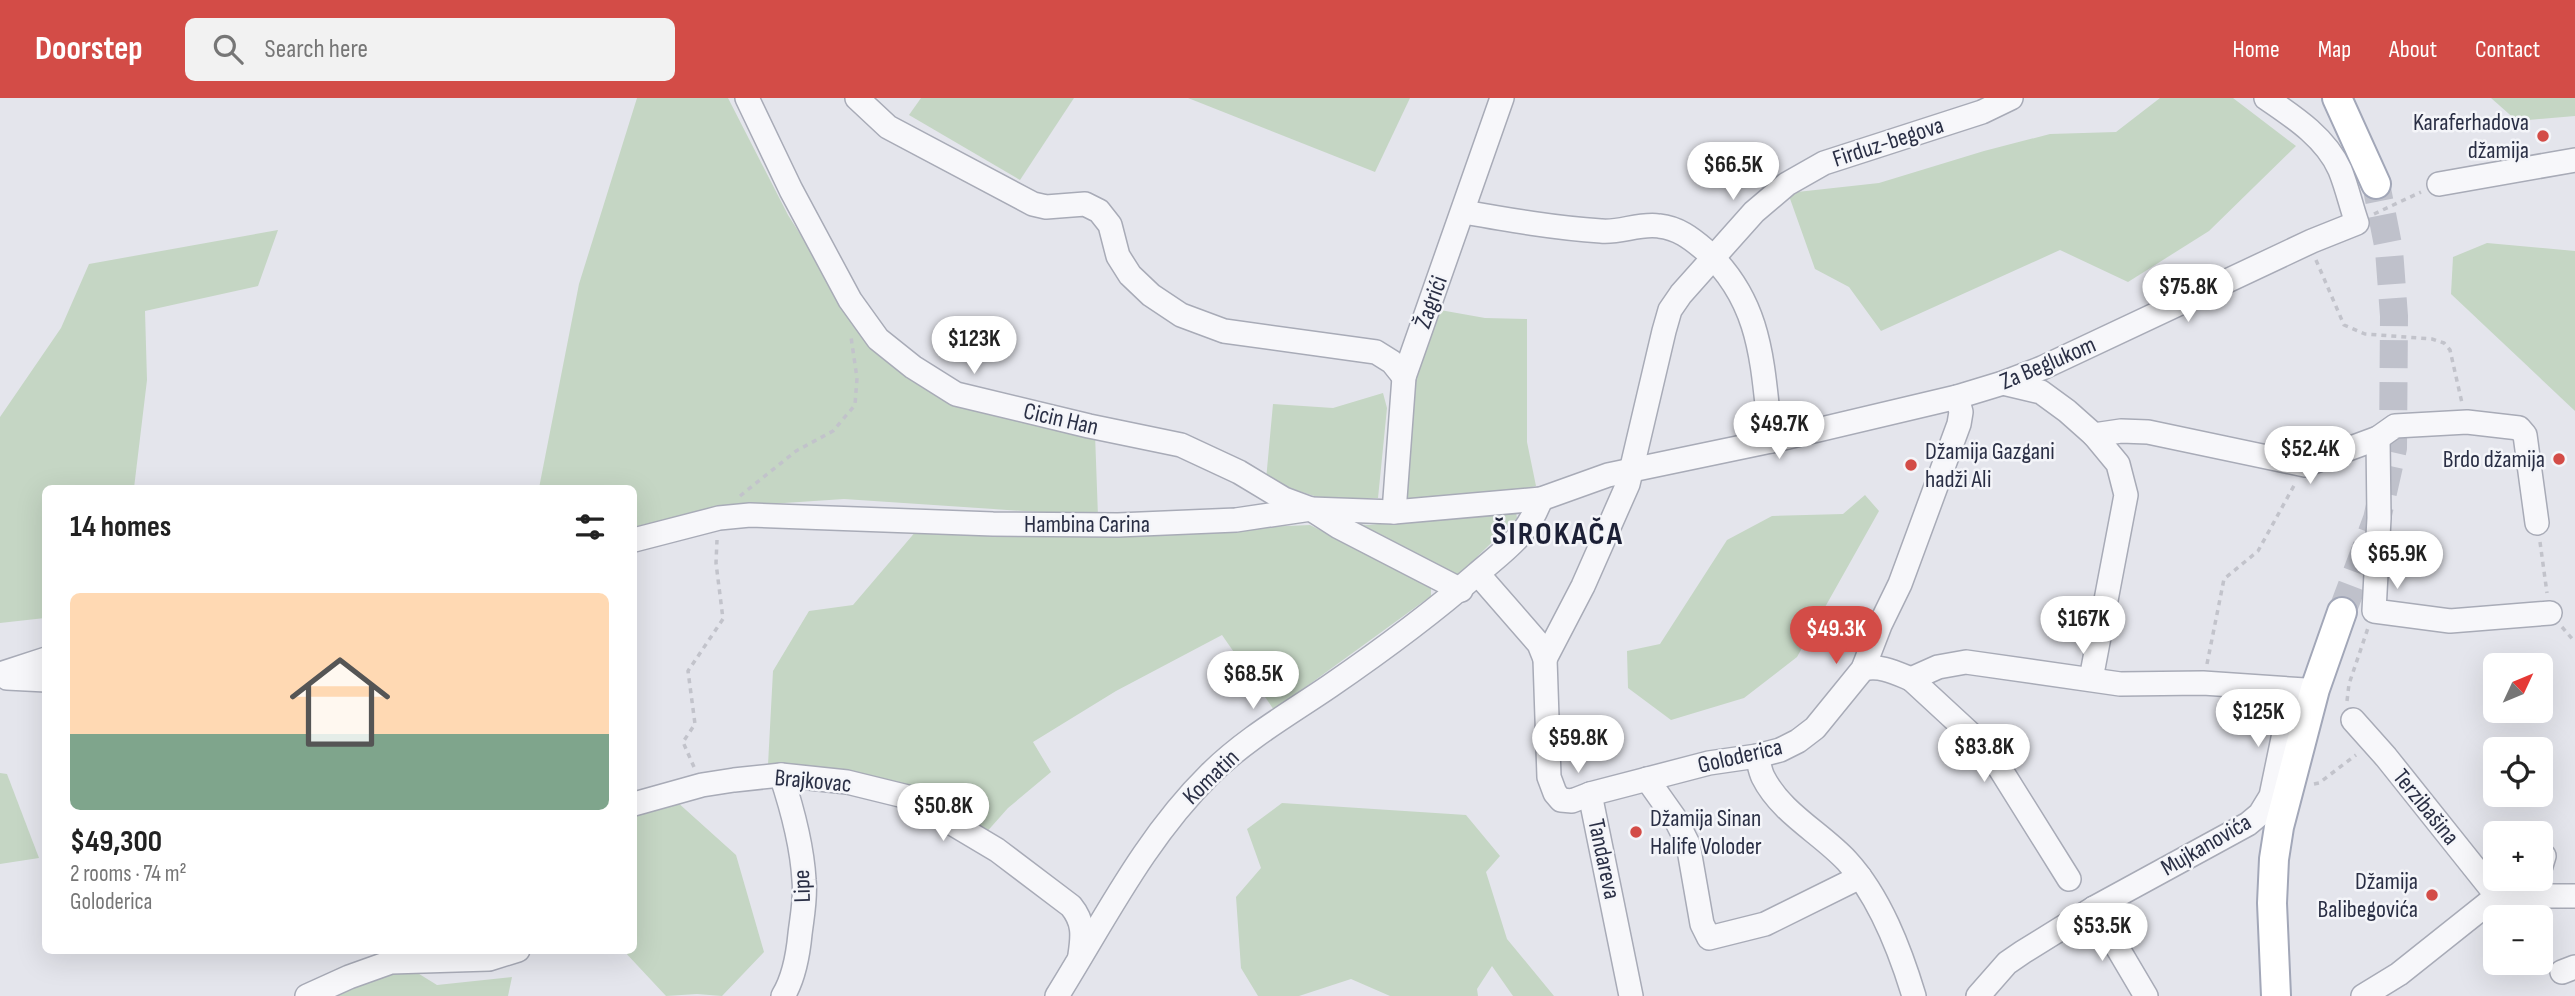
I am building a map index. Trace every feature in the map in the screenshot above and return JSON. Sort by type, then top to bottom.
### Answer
[{"type":"main road","points":[[2337,98],[2376,184]]},
{"type":"main road","points":[[2276,996],[2272,903],[2274,859],[2304,690],[2342,612]]},
{"type":"street","name":"Cicin Han","points":[[747,98],[791,190],[850,300],[878,339],[913,368],[956,394],[1181,445],[1240,472],[1284,499],[1311,509]]},
{"type":"street","points":[[857,98],[888,127],[1032,204],[1046,207],[1085,204],[1099,211],[1110,225],[1118,256],[1130,275],[1151,295],[1181,315],[1224,331],[1376,352],[1392,362],[1404,377]]},
{"type":"street","name":"Žagrići","points":[[1394,512],[1404,377],[1502,98]]},
{"type":"street","name":"Firduz-begova","points":[[1633,469],[1640,426],[1670,310],[1713,257],[1762,205],[1787,184],[1824,163],[1982,112],[2011,98]]},
{"type":"street","points":[[2266,98],[2304,125],[2340,169],[2357,223]]},
{"type":"street","points":[[2439,184],[2575,160]]},
{"type":"street","points":[[1464,212],[1605,232],[1630,226],[1659,226],[1685,233],[1713,257],[1732,279],[1747,305],[1759,340],[1771,441]]},
{"type":"street","name":"Za Beglukom","points":[[1541,499],[1575,485],[1633,469],[1771,441],[1957,397],[2003,383],[2042,368],[2312,241],[2357,223]]},
{"type":"street","points":[[2003,383],[2041,392],[2094,435],[2118,464],[2126,495],[2091,679]]},
{"type":"street","name":"Goloderica","points":[[1590,794],[1709,763],[1780,750],[1798,741],[1815,727],[1863,669],[1900,584],[1959,424],[1961,412],[1957,397]]},
{"type":"street","points":[[2094,435],[2121,431],[2148,432],[2305,465],[2378,438],[2395,426],[2467,422],[2519,428],[2525,435],[2537,523]]},
{"type":"street","points":[[2378,438],[2379,518],[2374,611],[2449,621],[2550,614]]},
{"type":"street","points":[[1545,659],[1583,586],[1633,469]]},
{"type":"street","name":"Hambina Carina","points":[[637,539],[719,518],[750,515],[993,524],[1118,525],[1236,520],[1311,509],[1394,512],[1541,499]]},
{"type":"street","name":"Komatin","points":[[1057,996],[1137,862],[1163,825],[1211,772],[1266,728],[1414,628],[1461,590],[1522,535],[1534,517],[1541,499]]},
{"type":"street","points":[[1311,509],[1339,527],[1461,590]]},
{"type":"street","points":[[1478,574],[1539,644],[1545,659]]},
{"type":"street","name":"Tandareva","points":[[1545,659],[1549,777],[1561,800],[1572,802],[1590,794],[1631,996]]},
{"type":"street","points":[[0,676],[42,660]]},
{"type":"street","points":[[1910,679],[1938,667],[1966,662],[2120,684],[2203,683],[2304,690]]},
{"type":"street","points":[[1863,669],[1882,668],[1910,679],[1989,751],[2069,879]]},
{"type":"street","points":[[0,676],[42,680]]},
{"type":"street","name":"Mujkanovića","points":[[1978,996],[2007,963],[2094,908],[2248,824],[2260,814],[2271,796],[2304,690]]},
{"type":"street","name":"Terzibašina","points":[[2353,720],[2497,896]]},
{"type":"street","points":[[1757,756],[1763,777],[1778,796],[1798,818],[1846,860],[1860,877],[1901,952],[1914,996]]},
{"type":"street","name":"Brajkovac","points":[[637,803],[702,785],[781,775],[847,782],[908,797],[997,850],[1071,906],[1081,918],[1083,935],[1075,967]]},
{"type":"street","name":"Lipe","points":[[781,775],[791,806],[804,879],[798,956],[783,996]]},
{"type":"street","points":[[1647,779],[1676,820],[1688,844],[1702,924],[1709,938],[1765,924],[1860,877]]},
{"type":"street","points":[[2553,883],[2575,896]]},
{"type":"street","points":[[2363,996],[2399,974],[2507,891]]},
{"type":"street","points":[[2094,908],[2146,996]]},
{"type":"street","points":[[307,996],[349,976],[391,962],[489,959],[505,954]]},
{"type":"street","points":[[1075,967],[1080,996]]},
{"type":"path","points":[[2357,223],[2393,203],[2439,184]]},
{"type":"path","points":[[2312,241],[2318,268],[2344,325],[2365,334],[2432,339],[2444,343],[2450,350],[2467,422]]},
{"type":"path","points":[[2203,683],[2224,579],[2258,551],[2305,465]]},
{"type":"path","points":[[2537,523],[2550,614],[2575,642]]},
{"type":"path","points":[[2353,720],[2346,701],[2349,684],[2374,611]]},
{"type":"path","points":[[2288,790],[2319,783],[2373,742]]},
{"type":"green space","points":[[637,98],[728,98],[788,215],[864,334],[907,373],[944,401],[1095,434],[1098,516],[844,499],[739,506],[637,526],[637,485],[540,485],[579,284]]},
{"type":"green space","points":[[921,98],[1074,98],[1020,180],[909,115]]},
{"type":"green space","points":[[1188,98],[1410,98],[1375,172]]},
{"type":"green space","points":[[2160,98],[2233,98],[2296,146],[2209,231],[2128,282],[2060,250],[1881,331],[1849,287],[1815,269],[1788,193],[1879,183],[2050,134],[2116,132]]},
{"type":"green space","points":[[2491,98],[2575,98],[2575,116],[2517,121]]},
{"type":"green space","points":[[278,230],[258,286],[145,311],[147,380],[134,485],[42,485],[42,618],[0,623],[0,417],[61,328],[89,264]]},
{"type":"green space","points":[[2487,243],[2575,251],[2575,411],[2451,294],[2453,257]]},
{"type":"green space","points":[[1440,310],[1485,318],[1527,319],[1527,442],[1536,486],[1496,496],[1408,505],[1403,499],[1412,387]]},
{"type":"green space","points":[[1383,393],[1387,408],[1378,498],[1323,499],[1266,480],[1273,404],[1333,408]]},
{"type":"green space","points":[[1865,495],[1879,511],[1797,657],[1744,698],[1671,720],[1628,688],[1627,651],[1660,644],[1727,540],[1772,516],[1843,514]]},
{"type":"green space","points":[[1506,510],[1516,512],[1517,518],[1450,583],[1341,523],[1369,525]]},
{"type":"green space","points":[[1310,525],[1431,586],[1431,596],[1274,710],[1222,635],[1116,691],[1033,742],[1051,772],[1008,808],[984,835],[900,787],[768,765],[773,671],[809,611],[853,605],[917,530],[1101,534]]},
{"type":"green space","points":[[0,773],[7,774],[39,858],[0,864]]},
{"type":"green space","points":[[666,792],[736,855],[764,952],[722,996],[666,996],[627,954],[637,954],[637,807]]},
{"type":"green space","points":[[1282,803],[1466,815],[1500,856],[1486,872],[1507,939],[1554,996],[1513,996],[1492,966],[1477,989],[1478,996],[1390,996],[1351,979],[1299,996],[1258,996],[1241,968],[1236,897],[1261,868],[1247,829]]},
{"type":"green space","points":[[403,964],[437,985],[512,977],[508,996],[335,996]]},
{"type":"tunnel","points":[[2342,612],[2377,519],[2393,448],[2394,316],[2389,250],[2376,184]]},
{"type":"place","name":"Karaferhadova džamija","points":[[2543,136]]},
{"type":"place","name":"Brdo džamija","points":[[2559,459]]},
{"type":"place","name":"Džamija Gazgani hadži Ali","points":[[1911,465]]},
{"type":"place","name":"Džamija Sinan Halife Voloder","points":[[1636,832]]},
{"type":"place","name":"Džamija Balibegovića","points":[[2432,895]]},
{"type":"district","name":"ŠIROKAČA","points":[[1558,534]]}]
